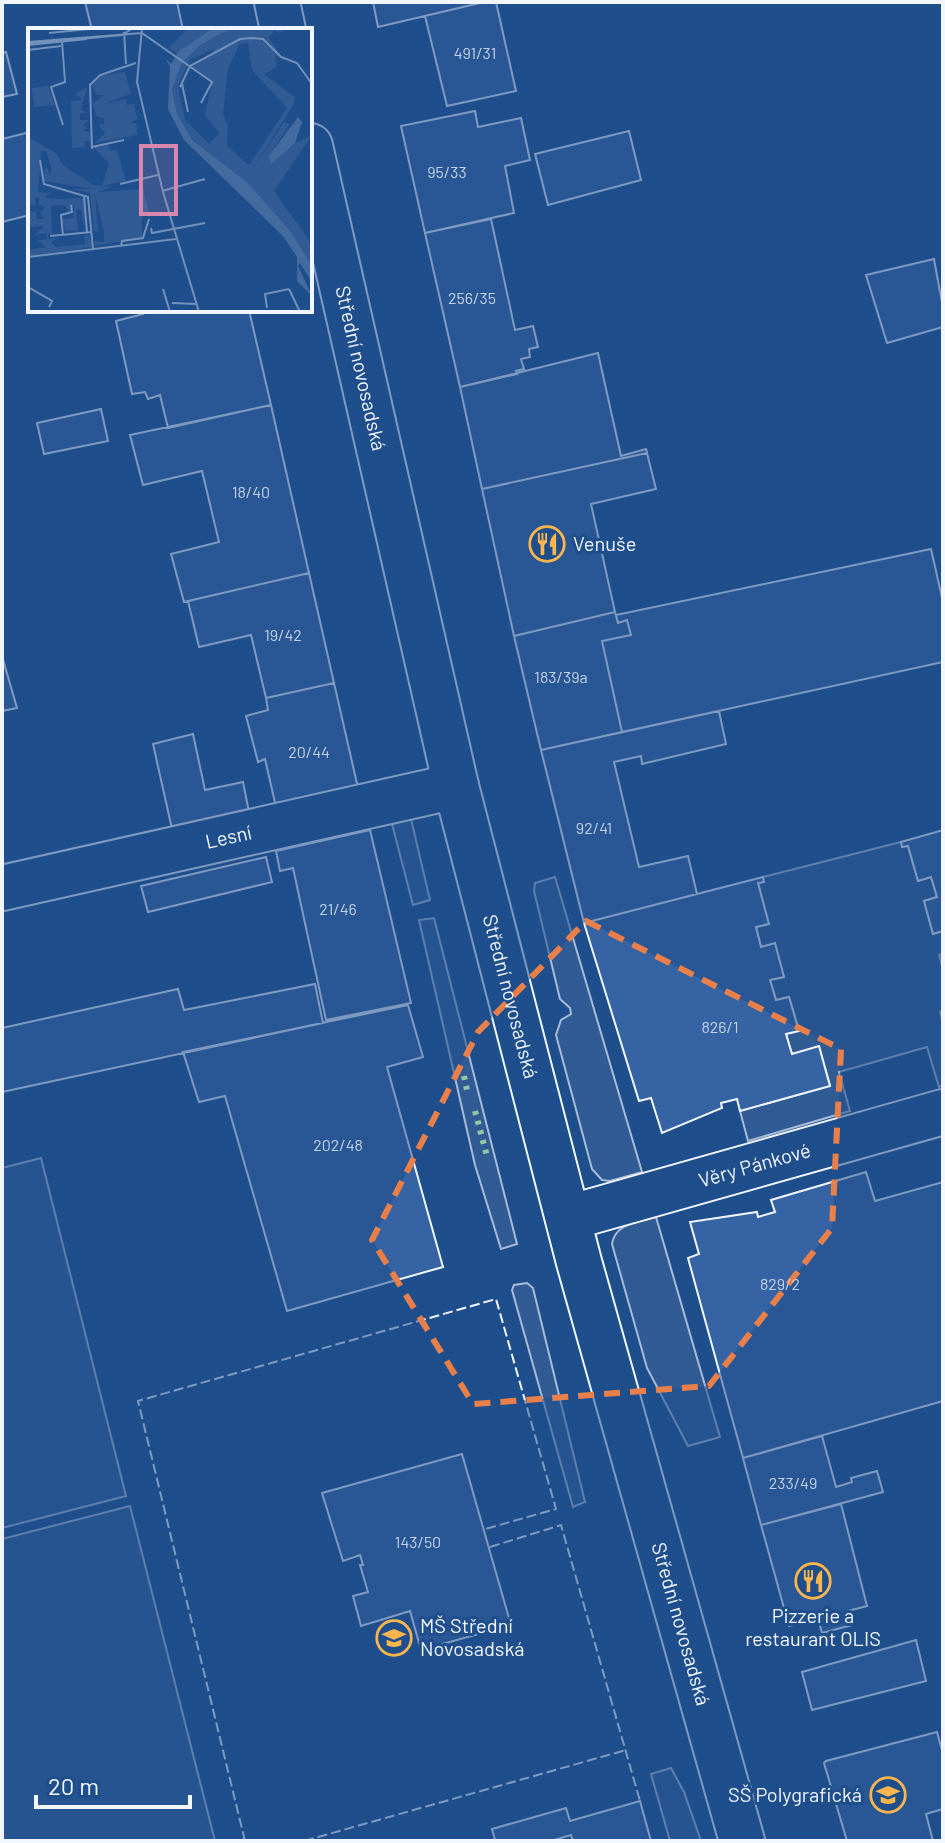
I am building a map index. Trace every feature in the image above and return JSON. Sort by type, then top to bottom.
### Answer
[{"type":"main road","points":[[277,2],[283,28]]},
{"type":"main road","name":"Střední novosadská","points":[[312,155],[456,786],[568,1218],[742,1841]]},
{"type":"main road","name":"Lesní","points":[[2,888],[456,786]]},
{"type":"main road","name":"Věry Pánkové","points":[[568,1218],[943,1112]]},
{"type":"highlighted area","points":[[586,921],[841,1049],[832,1228],[709,1386],[473,1404],[372,1240],[478,1032]]},
{"type":"shaded area","points":[[411,819],[430,900],[413,905],[392,824]]},
{"type":"shaded area","points":[[901,842],[903,846],[908,846],[918,881],[931,877],[937,897],[924,901],[933,934],[943,931],[943,953],[939,955],[943,970],[943,1010],[940,1012],[943,1023],[943,1085],[939,1087],[927,1047],[839,1072],[850,1111],[748,1141],[740,1111],[830,1085],[819,1047],[792,1054],[786,1034],[799,1030],[789,997],[776,1000],[770,980],[784,977],[774,944],[761,947],[756,927],[768,924],[758,883],[763,882],[763,877]]},
{"type":"shaded area","points":[[555,877],[642,1172],[610,1181],[602,1180],[592,1169],[556,1035],[561,1020],[571,1014],[570,1008],[560,999],[534,891],[535,883]]},
{"type":"shaded area","points":[[434,918],[517,1244],[501,1249],[475,1165],[419,920]]},
{"type":"shaded area","points":[[41,1158],[126,1496],[2,1528],[2,1168]]},
{"type":"shaded area","points":[[656,1217],[720,1437],[688,1446],[647,1368],[612,1244],[623,1228]]},
{"type":"shaded area","points":[[527,1283],[533,1288],[585,1502],[573,1507],[512,1290],[514,1285]]},
{"type":"shaded area","points":[[130,1506],[215,1841],[2,1841],[2,1539]]},
{"type":"shaded area","points":[[671,1768],[684,1792],[701,1841],[670,1841],[651,1774]]},
{"type":"building","points":[[85,2],[177,2],[183,28],[92,28]]},
{"type":"building","points":[[373,2],[484,2],[378,27]]},
{"type":"building","points":[[496,2],[516,91],[447,106],[425,16]]},
{"type":"building","points":[[6,52],[17,94],[2,97],[2,53]]},
{"type":"building","points":[[475,111],[478,127],[521,118],[530,160],[505,166],[514,213],[425,233],[401,126]]},
{"type":"building","points":[[629,131],[641,180],[548,205],[535,154]]},
{"type":"building","points":[[28,132],[28,216],[2,222],[2,139]]},
{"type":"building","points":[[491,219],[515,330],[533,326],[538,347],[529,349],[530,357],[521,359],[524,369],[516,371],[517,374],[460,387],[425,233]]},
{"type":"building","points":[[934,259],[943,308],[943,327],[887,343],[866,275]]},
{"type":"building","points":[[249,312],[271,405],[168,428],[160,395],[148,399],[145,392],[132,394],[116,321],[143,314]]},
{"type":"building","points":[[598,353],[621,456],[646,449],[647,453],[482,489],[460,387]]},
{"type":"building","points":[[271,405],[309,573],[184,602],[171,554],[219,542],[202,471],[143,485],[130,435]]},
{"type":"building","points":[[101,409],[108,441],[44,454],[37,423]]},
{"type":"building","name":"Venuše","points":[[647,453],[656,489],[591,504],[615,612],[514,636],[482,489]]},
{"type":"building","points":[[931,549],[943,602],[943,662],[622,732],[602,641],[631,635],[627,620],[618,623],[616,615]]},
{"type":"building","points":[[309,573],[334,683],[266,698],[251,635],[199,647],[188,601]]},
{"type":"building","points":[[615,612],[618,623],[627,620],[631,635],[602,641],[622,732],[541,750],[514,636]]},
{"type":"building","points":[[2,656],[17,708],[2,711]]},
{"type":"building","points":[[334,683],[358,788],[276,807],[265,759],[258,762],[246,716],[268,710],[266,698]]},
{"type":"building","points":[[719,711],[726,744],[642,764],[641,756],[614,762],[639,867],[688,856],[697,894],[584,923],[541,750]]},
{"type":"building","points":[[193,734],[205,790],[243,782],[249,812],[172,829],[153,744]]},
{"type":"building","points":[[370,830],[411,1003],[326,1020],[293,868],[280,871],[276,851]]},
{"type":"building","points":[[943,830],[943,931],[933,934],[924,901],[937,897],[931,877],[918,881],[908,846],[902,847],[901,842]]},
{"type":"building","points":[[266,857],[272,882],[148,912],[141,886]]},
{"type":"building","points":[[763,877],[764,882],[758,883],[769,924],[756,927],[761,947],[775,943],[784,977],[770,980],[776,1000],[789,997],[799,1031],[786,1034],[792,1054],[819,1046],[830,1086],[740,1111],[737,1099],[721,1103],[722,1108],[662,1133],[651,1098],[639,1101],[584,923]]},
{"type":"building","points":[[315,984],[323,1023],[2,1092],[2,1028],[178,989],[184,1010]]},
{"type":"building","points":[[408,1005],[423,1057],[387,1067],[443,1267],[287,1311],[225,1096],[199,1102],[183,1052]]},
{"type":"building","points":[[866,1172],[875,1201],[943,1182],[943,1401],[743,1458],[688,1258],[699,1254],[690,1222],[757,1212],[758,1217],[775,1212],[771,1200]]},
{"type":"building","points":[[822,1436],[836,1487],[852,1482],[851,1478],[877,1471],[883,1492],[761,1525],[743,1458]]},
{"type":"building","points":[[462,1454],[511,1625],[421,1650],[410,1611],[361,1626],[353,1596],[368,1592],[360,1565],[363,1565],[360,1555],[343,1561],[322,1493]]},
{"type":"building","points":[[841,1504],[867,1606],[848,1611],[852,1625],[822,1633],[818,1619],[789,1626],[761,1525]]},
{"type":"building","points":[[916,1640],[926,1681],[812,1710],[802,1672]]},
{"type":"building","name":"SŠ Polygrafická","points":[[937,1732],[943,1754],[943,1809],[926,1814],[933,1841],[847,1841],[824,1763]]},
{"type":"building","points":[[640,1801],[651,1841],[573,1841],[571,1835],[551,1841],[492,1841],[495,1840],[492,1829],[566,1808],[570,1821]]},
{"type":"hedge","points":[[464,1076],[468,1095]]},
{"type":"hedge","points":[[475,1111],[487,1156]]},
{"type":"fence","points":[[245,1841],[138,1401],[496,1299],[556,1509],[485,1529]]},
{"type":"fence","points":[[490,1547],[561,1525],[640,1801]]},
{"type":"fence","points":[[304,1841],[626,1750]]},
{"type":"place","name":"Venuše","points":[[547,544]]},
{"type":"place","name":"Pizzerie a restaurant OLIS","points":[[813,1581]]},
{"type":"place","name":"MŠ Střední Novosadská","points":[[394,1638]]},
{"type":"place","name":"SŠ Polygrafická","points":[[888,1795]]}]
